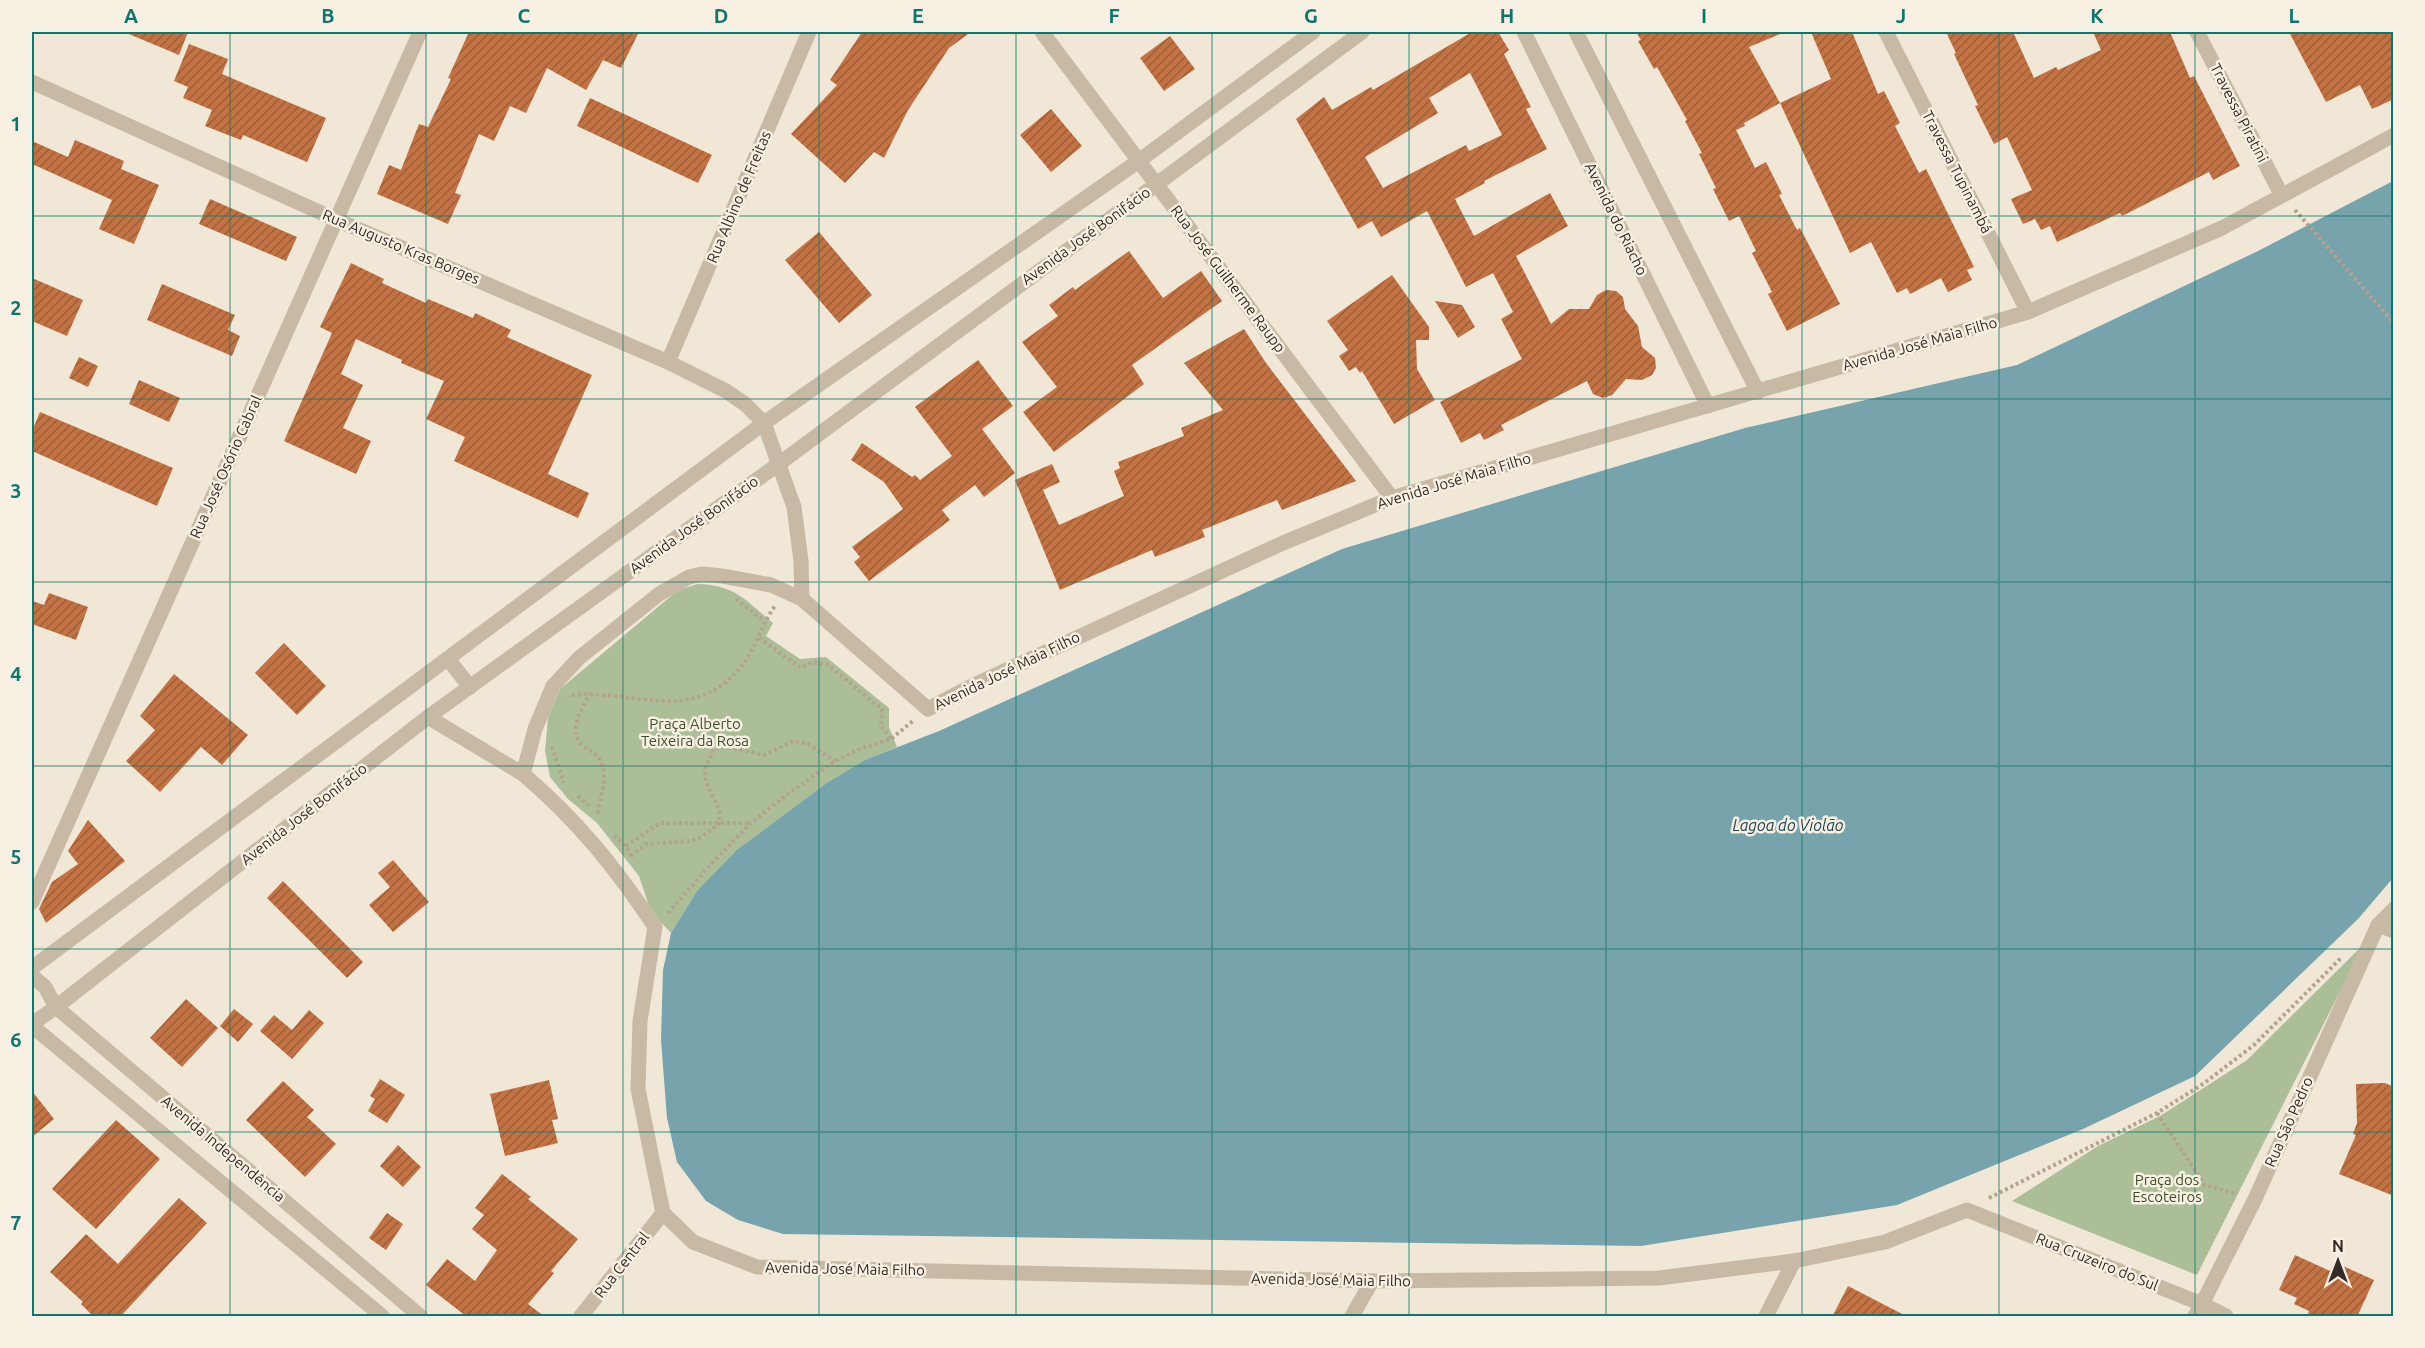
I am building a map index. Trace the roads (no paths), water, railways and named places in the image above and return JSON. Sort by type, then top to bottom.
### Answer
[{"type":"street","name":"Rua José Osório Cabral","points":[[32,902],[420,32]]},
{"type":"street","name":"Rua Albino de Freitas","points":[[668,362],[809,32]]},
{"type":"street","name":"Rua José Guilherme Raupp","points":[[1042,32],[1392,498]]},
{"type":"street","name":"Avenida José Bonifácio","points":[[32,968],[764,423],[1140,160],[1313,32]]},
{"type":"street","name":"Avenida José Bonifácio","points":[[32,1025],[428,717],[780,463],[1362,32]]},
{"type":"street","name":"Avenida do Riacho","points":[[1524,32],[1708,406]]},
{"type":"street","points":[[1576,32],[1758,392]]},
{"type":"street","name":"Travessa Tupinambá","points":[[1886,32],[2028,312]]},
{"type":"street","name":"Travessa Piratini","points":[[2197,32],[2281,194]]},
{"type":"street","name":"Rua Augusto Kras Borges","points":[[32,82],[337,219],[668,362],[726,391],[745,404],[764,423]]},
{"type":"street","name":"Avenida José Maia Filho","points":[[523,774],[535,729],[554,686],[579,658],[659,594],[689,577],[702,574],[771,585],[802,599],[928,709],[976,684],[1283,543],[1392,498],[2028,312],[2222,228],[2281,194],[2394,135]]},
{"type":"street","points":[[764,423],[794,507],[801,561],[802,599]]},
{"type":"street","points":[[448,659],[470,687]]},
{"type":"street","points":[[428,717],[523,774],[566,812],[591,839],[655,927],[640,1022],[638,1089],[663,1213]]},
{"type":"street","points":[[2394,909],[2378,925],[2394,931]]},
{"type":"street","name":"Rua São Pedro","points":[[2199,1310],[2254,1200],[2378,925]]},
{"type":"street","name":"Avenida Independência","points":[[32,976],[45,987],[56,1007],[420,1317]]},
{"type":"street","name":"Avenida Independência","points":[[32,1025],[382,1317]]},
{"type":"street","name":"Avenida José Maia Filho","points":[[663,1213],[693,1242],[757,1267],[1372,1281],[1659,1278],[1794,1261],[1885,1242],[1966,1210]]},
{"type":"street","name":"Rua Cruzeiro do Sul","points":[[1966,1210],[2199,1310],[2226,1317]]},
{"type":"street","name":"Rua Central","points":[[581,1317],[663,1213]]},
{"type":"street","points":[[295,1245],[314,1227]]},
{"type":"street","points":[[1766,1317],[1794,1261]]},
{"type":"street","points":[[1352,1317],[1372,1281]]},
{"type":"water","name":"Lagoa do Violão","points":[[2393,181],[2393,878],[2358,919],[2195,1076],[2083,1129],[1897,1205],[1641,1246],[783,1234],[738,1220],[706,1201],[677,1162],[667,1118],[661,1040],[663,970],[671,933],[697,891],[737,850],[827,783],[867,759],[939,731],[1342,549],[1745,428],[2017,365],[2256,252]]},
{"type":"park label","name":"Praça Alberto Teixeira da Rosa","points":[[695,732]]},
{"type":"park label","name":"Praça dos Escoteiros","points":[[2167,1188]]}]
